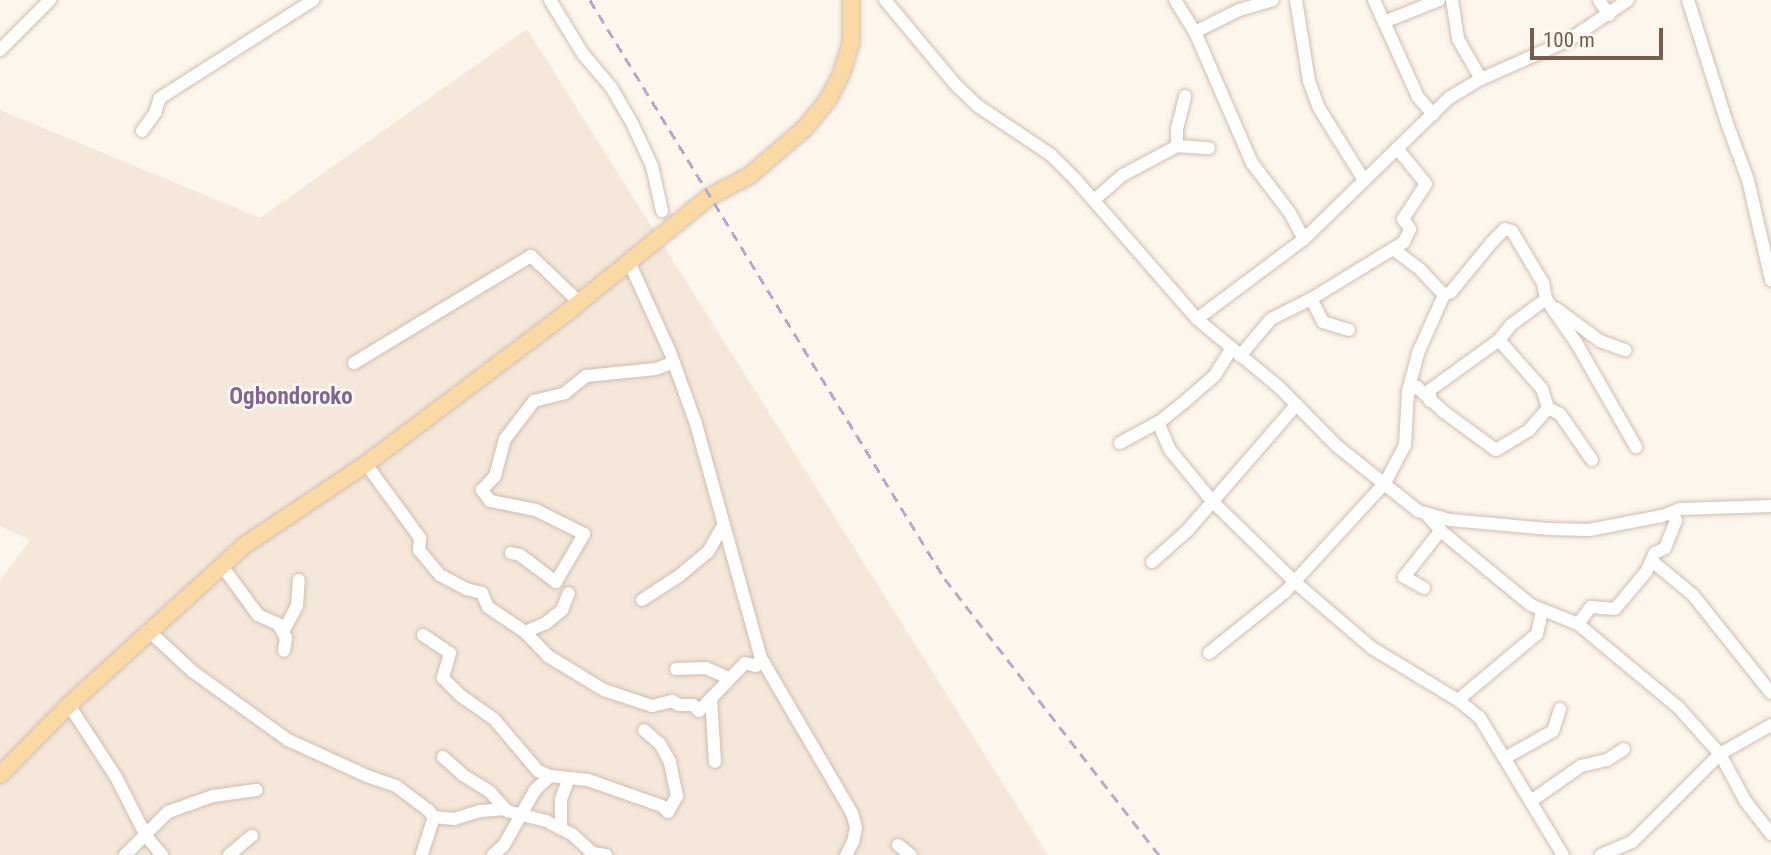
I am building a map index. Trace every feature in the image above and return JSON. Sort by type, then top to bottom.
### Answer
[{"type":"main road","points":[[3,766],[245,545],[366,464],[579,302],[709,197],[749,176],[805,128],[828,100],[842,72],[850,43],[851,0]]},
{"type":"street","points":[[0,50],[50,0]]},
{"type":"street","points":[[142,131],[155,113],[160,99],[313,0]]},
{"type":"street","points":[[550,0],[583,54],[611,87],[632,123],[652,166],[662,211]]},
{"type":"street","points":[[885,0],[954,84],[978,106],[1051,155],[1094,200],[1197,319],[1296,405],[1337,446],[1425,513],[1441,530],[1531,605],[1578,624],[1678,707],[1720,754],[1746,802],[1771,834]]},
{"type":"street","points":[[1175,0],[1195,32],[1252,163],[1290,213],[1304,239]]},
{"type":"street","points":[[1195,32],[1239,10],[1273,0]]},
{"type":"street","points":[[1294,0],[1309,81],[1319,108],[1364,180]]},
{"type":"street","points":[[1374,0],[1418,97],[1433,114]]},
{"type":"street","points":[[1452,0],[1453,20],[1464,51],[1481,79]]},
{"type":"street","points":[[1599,0],[1609,15]]},
{"type":"street","points":[[1197,319],[1304,239],[1449,98],[1481,79],[1569,40],[1628,0]]},
{"type":"street","points":[[1688,0],[1748,180],[1771,280]]},
{"type":"street","points":[[1384,22],[1436,2],[1453,20]]},
{"type":"street","points":[[1177,146],[1177,129],[1185,96]]},
{"type":"street","points":[[1094,200],[1123,175],[1177,146],[1209,148]]},
{"type":"street","points":[[1120,443],[1158,422],[1215,374],[1271,319],[1311,299],[1404,242],[1410,229],[1403,219],[1426,184],[1397,148]]},
{"type":"street","points":[[1209,653],[1295,582],[1385,483],[1405,445],[1408,391],[1418,353],[1444,295],[1451,292],[1505,229],[1512,231],[1527,253],[1543,283],[1550,304],[1636,447]]},
{"type":"street","points":[[1393,249],[1421,270],[1444,295]]},
{"type":"street","points":[[354,363],[531,256],[579,302]]},
{"type":"street","points":[[629,262],[674,362],[696,424],[761,658],[852,813],[856,827],[853,842],[846,855]]},
{"type":"street","points":[[1311,299],[1323,321],[1349,330]]},
{"type":"street","points":[[1430,401],[1430,390],[1499,340],[1511,325],[1550,304]]},
{"type":"street","points":[[1550,304],[1562,310],[1600,341],[1625,350]]},
{"type":"street","points":[[1499,340],[1542,389],[1548,408],[1560,414],[1592,460]]},
{"type":"street","points":[[511,553],[520,555],[556,582],[584,534],[536,510],[490,501],[482,490],[495,476],[505,439],[534,401],[565,393],[586,376],[656,369],[674,362]]},
{"type":"street","points":[[1408,391],[1417,387],[1430,401],[1496,450],[1529,430],[1548,408]]},
{"type":"street","points":[[1152,562],[1187,531],[1296,405]]},
{"type":"street","points":[[1158,422],[1170,450],[1213,502],[1295,582],[1372,648],[1458,700],[1480,718],[1563,855]]},
{"type":"street","points":[[366,464],[420,538],[419,550],[430,564],[452,583],[482,593],[488,607],[525,632],[548,656],[604,690],[652,706],[672,701],[679,705],[693,705],[699,710],[745,663],[756,667],[761,658]]},
{"type":"street","points":[[1425,513],[1450,520],[1589,530],[1680,509],[1771,506]]},
{"type":"street","points":[[1578,624],[1591,607],[1615,609],[1655,554],[1665,548],[1676,521],[1673,512]]},
{"type":"street","points":[[642,600],[679,576],[708,552],[724,524]]},
{"type":"street","points":[[1424,588],[1404,577],[1441,530]]},
{"type":"street","points":[[1652,561],[1693,595],[1771,692]]},
{"type":"street","points":[[222,566],[258,615],[278,624],[286,638],[284,651]]},
{"type":"street","points":[[283,632],[297,606],[299,580]]},
{"type":"street","points":[[525,632],[546,624],[562,610],[569,593]]},
{"type":"street","points":[[1458,700],[1537,634],[1542,611]]},
{"type":"street","points":[[149,631],[192,671],[288,740],[367,776],[396,786],[434,817],[454,819],[481,811],[505,810],[561,829],[573,835],[592,854],[607,855]]},
{"type":"street","points":[[423,635],[450,653],[443,678],[461,696],[494,719],[538,771],[550,776],[588,780],[662,806],[668,812],[677,796],[670,762],[660,744],[644,730]]},
{"type":"street","points":[[676,669],[706,668],[729,678]]},
{"type":"street","points":[[711,698],[715,762]]},
{"type":"street","points":[[69,705],[116,777],[146,836],[162,855]]},
{"type":"street","points":[[1505,758],[1553,731],[1560,709]]},
{"type":"street","points":[[1601,855],[1632,842],[1720,754],[1771,725]]},
{"type":"street","points":[[1531,801],[1581,766],[1607,760],[1624,749]]},
{"type":"street","points":[[443,757],[463,775],[490,792],[505,810]]},
{"type":"street","points":[[493,855],[504,845],[536,790],[550,776]]},
{"type":"street","points":[[561,829],[561,799],[569,778]]},
{"type":"street","points":[[125,855],[167,812],[213,796],[257,790]]},
{"type":"street","points":[[422,855],[434,817]]},
{"type":"street","points":[[229,855],[252,836]]},
{"type":"street","points":[[898,845],[911,855]]},
{"type":"shaded area","points":[[527,29],[1048,855],[0,855],[0,580],[30,540],[0,526],[0,110],[260,218]]},
{"type":"railway","points":[[590,0],[945,579],[1159,855]]},
{"type":"district","name":"Ogbondoroko","points":[[291,397]]}]
